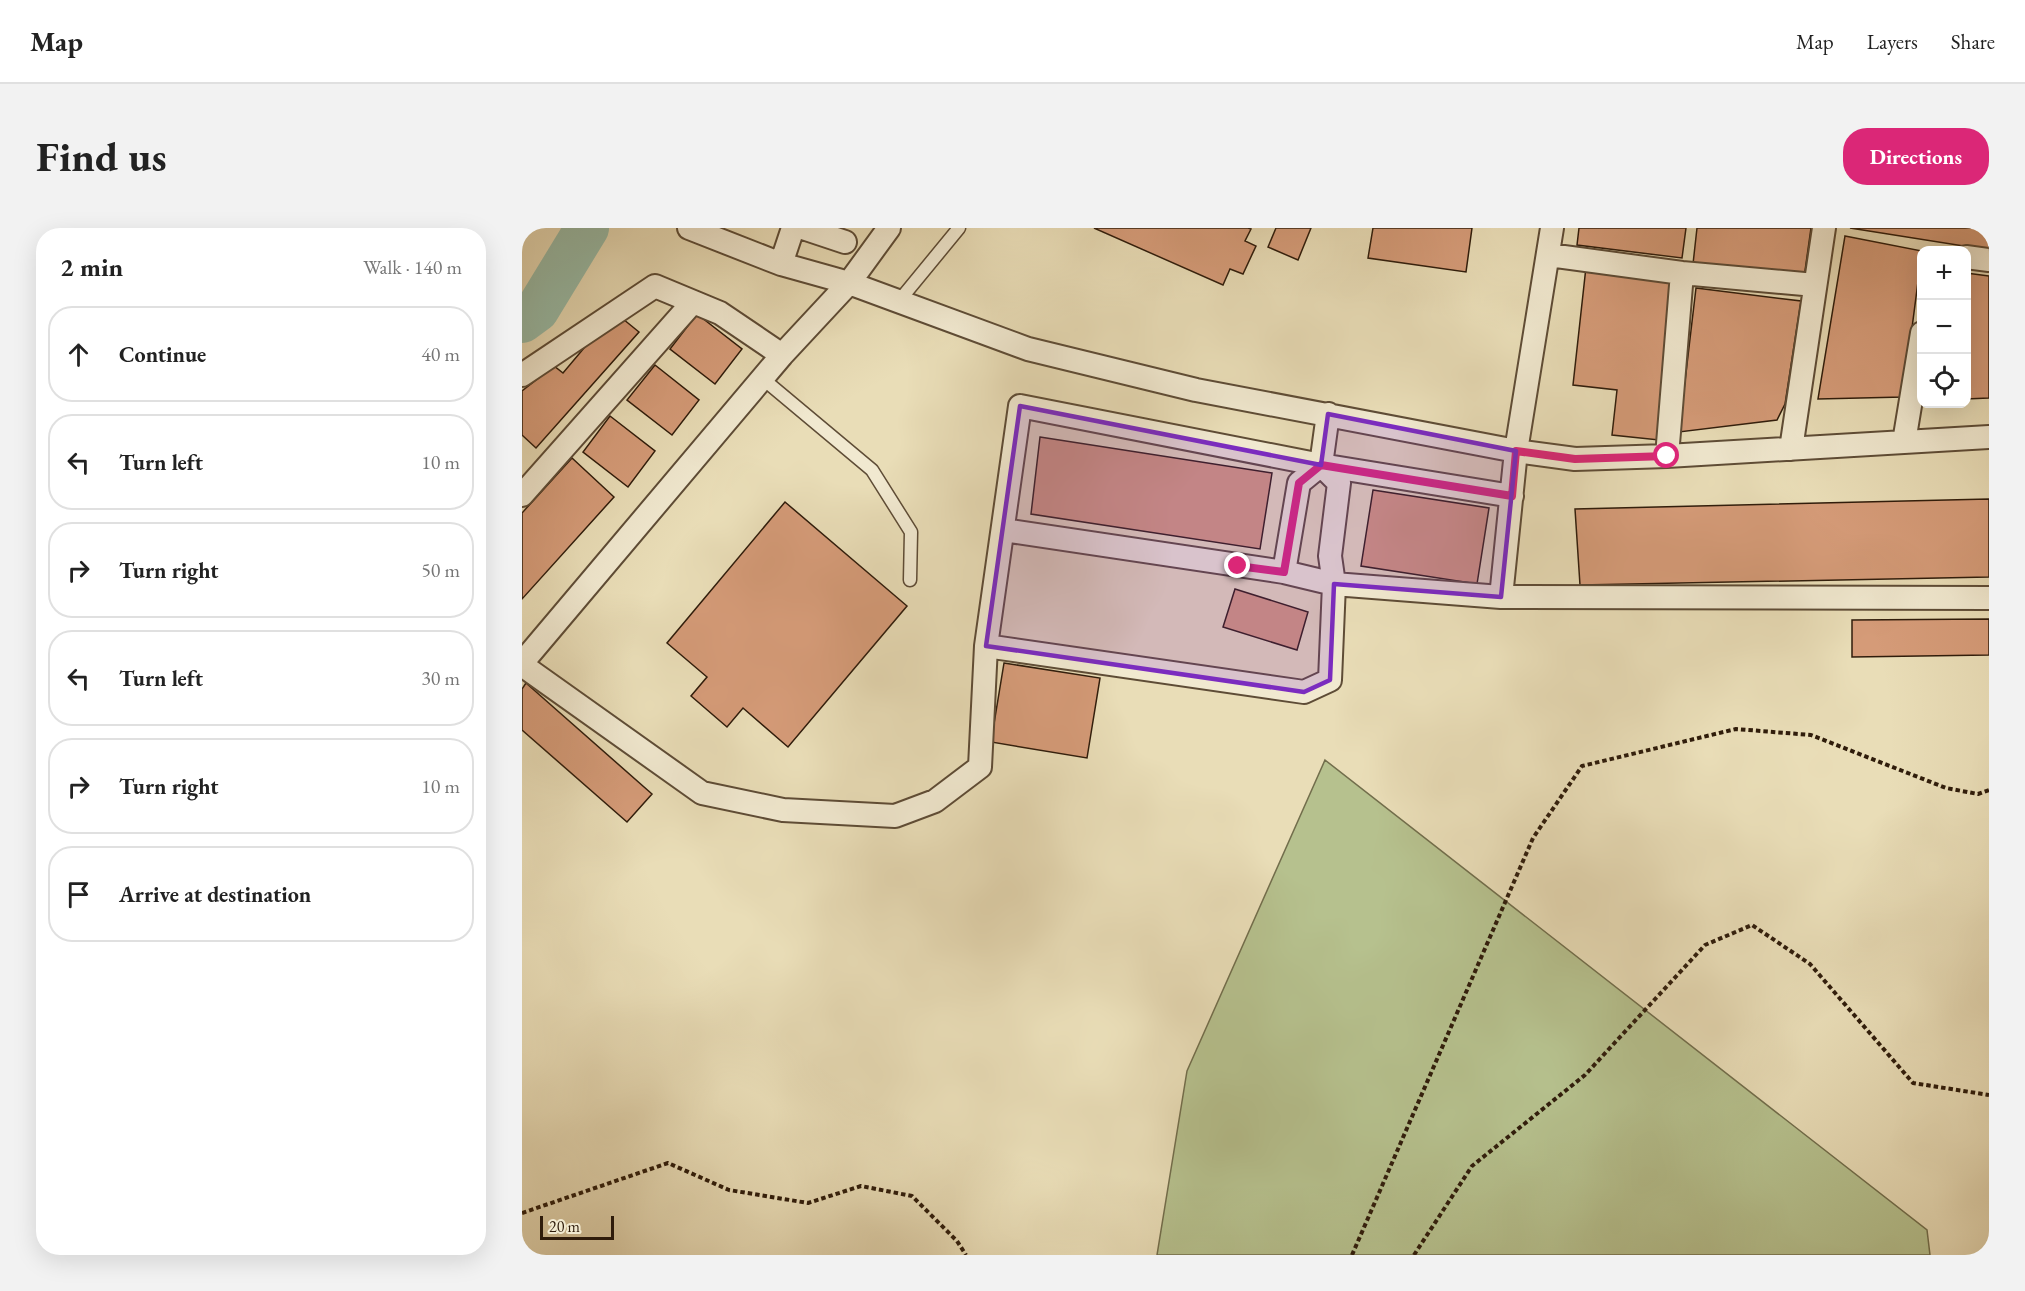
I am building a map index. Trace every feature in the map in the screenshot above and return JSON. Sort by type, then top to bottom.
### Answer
[{"type":"street","points":[[689,228],[781,264],[849,283],[1028,349],[1196,390],[1516,451],[1575,459],[1667,456],[1989,436]]},
{"type":"street","points":[[781,264],[793,228]]},
{"type":"street","points":[[803,228],[845,242]]},
{"type":"street","points":[[889,228],[849,283],[762,378],[522,664],[702,793],[783,810],[895,816],[935,801],[980,767],[986,646],[1020,406],[1321,465],[1512,496]]},
{"type":"street","points":[[1501,597],[1516,451],[1552,228]]},
{"type":"street","points":[[1791,449],[1824,228]]},
{"type":"street","points":[[1549,255],[1682,273],[1815,285]]},
{"type":"street","points":[[1971,257],[1989,260]]},
{"type":"street","points":[[1667,456],[1682,273]]},
{"type":"street","points":[[522,375],[655,286],[720,313],[782,355]]},
{"type":"street","points":[[522,495],[693,302]]},
{"type":"street","points":[[1904,442],[1919,354]]},
{"type":"street","points":[[1284,572],[1299,483],[1321,465],[1329,414]]},
{"type":"street","points":[[986,646],[1304,692],[1330,680],[1334,584],[1330,556],[1339,483],[1321,465]]},
{"type":"street","points":[[1003,530],[1284,572],[1334,584],[1501,597],[1989,598]]},
{"type":"lane","points":[[899,301],[959,228]]},
{"type":"lane","points":[[762,378],[872,470],[911,532],[910,580]]},
{"type":"path","points":[[1352,1255],[1533,838],[1582,766],[1736,729],[1811,735],[1946,788],[1978,794],[1989,790]]},
{"type":"path","points":[[1414,1255],[1472,1166],[1585,1075],[1706,945],[1752,925],[1810,964],[1913,1083],[1989,1095]]},
{"type":"path","points":[[522,1213],[668,1163],[729,1190],[808,1203],[861,1186],[912,1196],[957,1241],[966,1255]]},
{"type":"highlighted area","points":[[1020,406],[1321,465],[1328,414],[1516,451],[1501,597],[1334,584],[1330,680],[1304,692],[986,646]]},
{"type":"green space","points":[[1325,760],[1927,1230],[1930,1255],[1157,1255],[1187,1071]]},
{"type":"building","points":[[1094,228],[1248,228],[1251,229],[1245,241],[1256,246],[1243,274],[1230,269],[1223,285]]},
{"type":"building","points":[[1276,228],[1311,228],[1298,260],[1268,247]]},
{"type":"building","points":[[1373,228],[1472,228],[1466,272],[1368,258]]},
{"type":"building","points":[[1579,228],[1686,228],[1682,258],[1577,245]]},
{"type":"building","points":[[1697,228],[1811,228],[1804,278],[1693,264]]},
{"type":"building","points":[[1850,228],[1989,228],[1989,250]]},
{"type":"building","points":[[1845,236],[1917,250],[1917,289],[1903,397],[1818,399]]},
{"type":"building","points":[[1586,267],[1677,276],[1659,440],[1612,435],[1617,390],[1573,385]]},
{"type":"building","points":[[1971,274],[1989,276],[1989,398],[1971,399]]},
{"type":"building","points":[[1696,288],[1801,301],[1785,404],[1777,420],[1679,432]]},
{"type":"building","points":[[697,314],[742,349],[715,384],[670,349]]},
{"type":"building","points":[[623,319],[639,332],[536,448],[522,435],[522,391],[554,366],[563,373],[600,329]]},
{"type":"building","points":[[655,365],[699,400],[672,435],[627,400]]},
{"type":"building","points":[[610,416],[655,451],[628,487],[583,452]]},
{"type":"building","points":[[1040,437],[1272,473],[1260,549],[1031,514]]},
{"type":"building","points":[[572,458],[614,497],[522,599],[522,513]]},
{"type":"building","points":[[1373,490],[1489,508],[1477,584],[1361,566]]},
{"type":"building","points":[[1989,499],[1989,577],[1580,585],[1575,509]]},
{"type":"building","points":[[785,502],[907,606],[788,747],[743,708],[727,727],[691,696],[707,677],[667,643]]},
{"type":"building","points":[[1235,589],[1308,612],[1297,650],[1223,627]]},
{"type":"building","points":[[1989,619],[1989,655],[1852,657],[1852,620]]},
{"type":"building","points":[[1004,663],[1100,678],[1087,758],[991,742]]},
{"type":"building","points":[[526,683],[652,794],[627,822],[522,730],[522,689]]},
{"type":"waterway","points":[[522,321],[537,310],[587,228]]},
{"type":"route","points":[[1238,566],[1284,572],[1299,483],[1321,465],[1512,496],[1516,451],[1575,459],[1667,456]]}]
